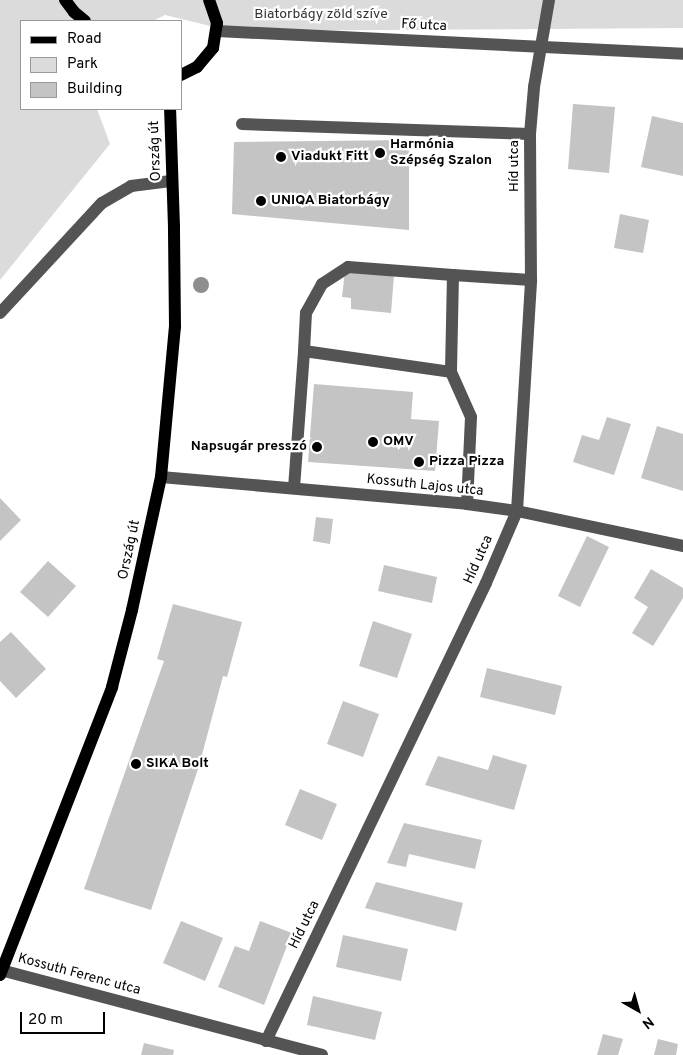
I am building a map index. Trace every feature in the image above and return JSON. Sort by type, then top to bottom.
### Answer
[{"type":"main road","points":[[65,0],[74,12],[84,20]]},
{"type":"main road","points":[[182,74],[197,67],[213,48],[217,31],[214,12],[209,0]]},
{"type":"main road","name":"Ország út","points":[[1,972],[112,687],[132,610],[161,477],[174,327],[174,227],[170,110]]},
{"type":"street","points":[[540,46],[549,0]]},
{"type":"street","name":"Fő utca","points":[[217,31],[540,46],[682,55]]},
{"type":"street","name":"Híd utca","points":[[266,1041],[486,583],[517,511],[530,280],[530,134],[540,46]]},
{"type":"street","points":[[242,124],[530,134]]},
{"type":"street","points":[[0,313],[102,203],[131,186],[171,181]]},
{"type":"street","points":[[294,488],[306,314],[322,284],[348,267],[530,280]]},
{"type":"street","points":[[453,275],[451,372],[471,417],[466,504]]},
{"type":"street","points":[[304,351],[451,372]]},
{"type":"street","name":"Kossuth Lajos utca","points":[[161,477],[466,504],[517,511],[683,546]]},
{"type":"street","name":"Kossuth Ferenc utca","points":[[1,972],[322,1055]]},
{"type":"green space","name":"Biatorbágy zöld szíve","points":[[0,0],[683,0],[683,28],[231,31],[165,15],[155,20],[20,20],[20,110],[97,110],[110,144],[0,280]]},
{"type":"building","points":[[573,104],[615,107],[609,173],[568,169]]},
{"type":"building","points":[[652,116],[683,123],[683,176],[641,167]]},
{"type":"building","points":[[409,140],[409,230],[232,214],[234,142]]},
{"type":"building","points":[[620,214],[649,220],[643,253],[614,248]]},
{"type":"building","points":[[345,271],[394,275],[391,313],[351,309],[351,298],[342,297]]},
{"type":"building","name":"OMV","points":[[314,384],[413,392],[411,419],[439,421],[435,471],[308,462]]},
{"type":"building","points":[[607,417],[631,424],[614,475],[573,462],[582,435],[599,440]]},
{"type":"building","points":[[657,426],[683,434],[683,491],[641,478]]},
{"type":"building","points":[[0,498],[21,520],[0,541]]},
{"type":"building","points":[[316,517],[333,519],[330,544],[313,541]]},
{"type":"building","points":[[587,536],[609,547],[580,607],[558,596]]},
{"type":"building","points":[[48,561],[76,586],[48,617],[20,592]]},
{"type":"building","points":[[384,565],[437,577],[432,603],[378,591]]},
{"type":"building","points":[[651,569],[683,588],[683,598],[653,646],[632,633],[648,607],[634,598]]},
{"type":"building","points":[[173,604],[242,622],[227,677],[223,676],[199,766],[151,910],[84,889],[164,661],[157,659]]},
{"type":"building","points":[[373,621],[412,634],[397,678],[359,666]]},
{"type":"building","points":[[11,632],[46,669],[16,698],[0,681],[0,642]]},
{"type":"building","points":[[487,668],[562,686],[555,715],[480,697]]},
{"type":"building","points":[[343,701],[379,714],[363,757],[327,744]]},
{"type":"building","points":[[493,755],[527,765],[514,810],[425,785],[438,756],[488,770]]},
{"type":"building","points":[[300,789],[337,804],[322,840],[285,825]]},
{"type":"building","points":[[404,823],[482,840],[475,869],[409,854],[406,867],[387,863]]},
{"type":"building","points":[[376,882],[463,903],[456,931],[365,908]]},
{"type":"building","points":[[181,921],[223,938],[205,981],[163,963]]},
{"type":"building","points":[[260,921],[292,933],[264,1005],[218,987],[235,946],[249,951]]},
{"type":"building","points":[[343,935],[408,949],[401,981],[336,967]]},
{"type":"building","points":[[313,996],[382,1012],[375,1040],[307,1025]]},
{"type":"building","points":[[603,1034],[623,1039],[618,1055],[597,1055]]},
{"type":"building","points":[[658,1039],[678,1044],[676,1055],[654,1055]]},
{"type":"building","points":[[144,1043],[174,1050],[173,1055],[141,1055]]},
{"type":"place","name":"Harmónia Szépség Szalon","points":[[380,153]]},
{"type":"place","name":"Viadukt Fitt","points":[[281,157]]},
{"type":"place","name":"UNIQA Biatorbágy","points":[[261,201]]},
{"type":"place","name":"OMV","points":[[373,442]]},
{"type":"place","name":"Napsugár presszó","points":[[317,447]]},
{"type":"place","name":"Pizza Pizza","points":[[419,462]]},
{"type":"place","name":"SIKA Bolt","points":[[136,764]]}]
